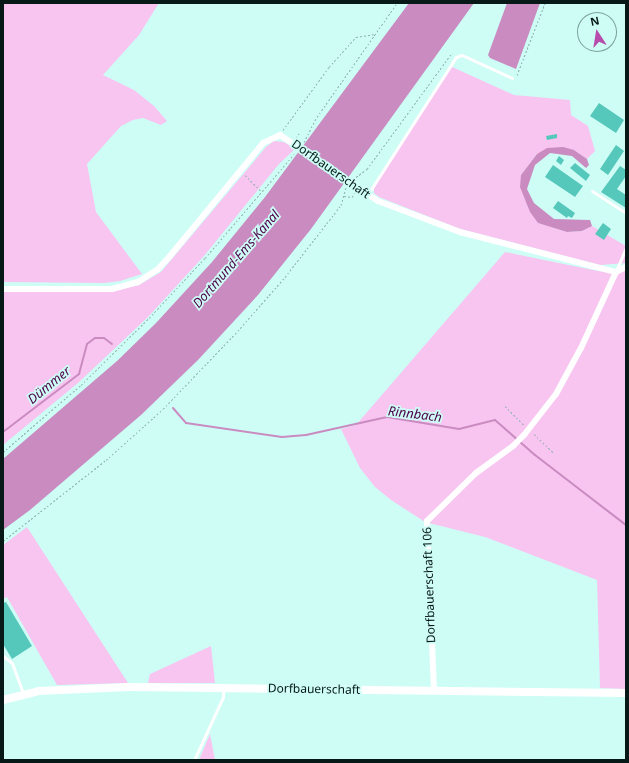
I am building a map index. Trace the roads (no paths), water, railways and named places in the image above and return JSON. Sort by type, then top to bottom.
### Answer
[{"type":"street","name":"Dorfbauerschaft","points":[[3,289],[112,289],[138,282],[158,269],[170,256],[263,143],[280,135],[368,195],[460,232],[616,272]]},
{"type":"street","points":[[616,272],[626,267]]},
{"type":"street","name":"Dorfbauerschaft 106","points":[[434,690],[427,521],[476,473],[513,446],[524,435],[556,394],[581,348],[616,272]]},
{"type":"street","name":"Dorfbauerschaft","points":[[3,700],[23,694],[76,688],[223,688],[626,693]]},
{"type":"lane","points":[[368,195],[449,64],[456,57],[462,55],[512,78]]},
{"type":"lane","points":[[592,191],[626,213]]},
{"type":"lane","points":[[616,272],[626,247]]},
{"type":"lane","points":[[3,656],[12,663],[23,694]]},
{"type":"lane","points":[[194,760],[223,697],[223,688]]},
{"type":"water","name":"Dortmund-Ems-Kanal","points":[[409,3],[474,3],[311,229],[258,295],[198,360],[141,415],[30,510],[3,530],[3,459],[117,361],[156,323],[212,262],[265,197]]},
{"type":"water","points":[[507,3],[540,3],[516,69],[490,58],[488,55]]},
{"type":"water","points":[[563,147],[574,150],[587,159],[589,165],[586,168],[572,156],[550,153],[535,165],[527,189],[534,203],[554,219],[590,220],[592,226],[582,231],[567,232],[538,223],[530,212],[520,187],[521,175],[537,154],[547,148]]},
{"type":"waterway","name":"Dümmer","points":[[3,432],[79,374],[87,344],[95,338],[104,338],[112,344]]},
{"type":"waterway","name":"Rinnbach","points":[[173,408],[186,423],[282,437],[306,435],[387,417],[459,429],[495,420],[535,455],[626,525]]}]
